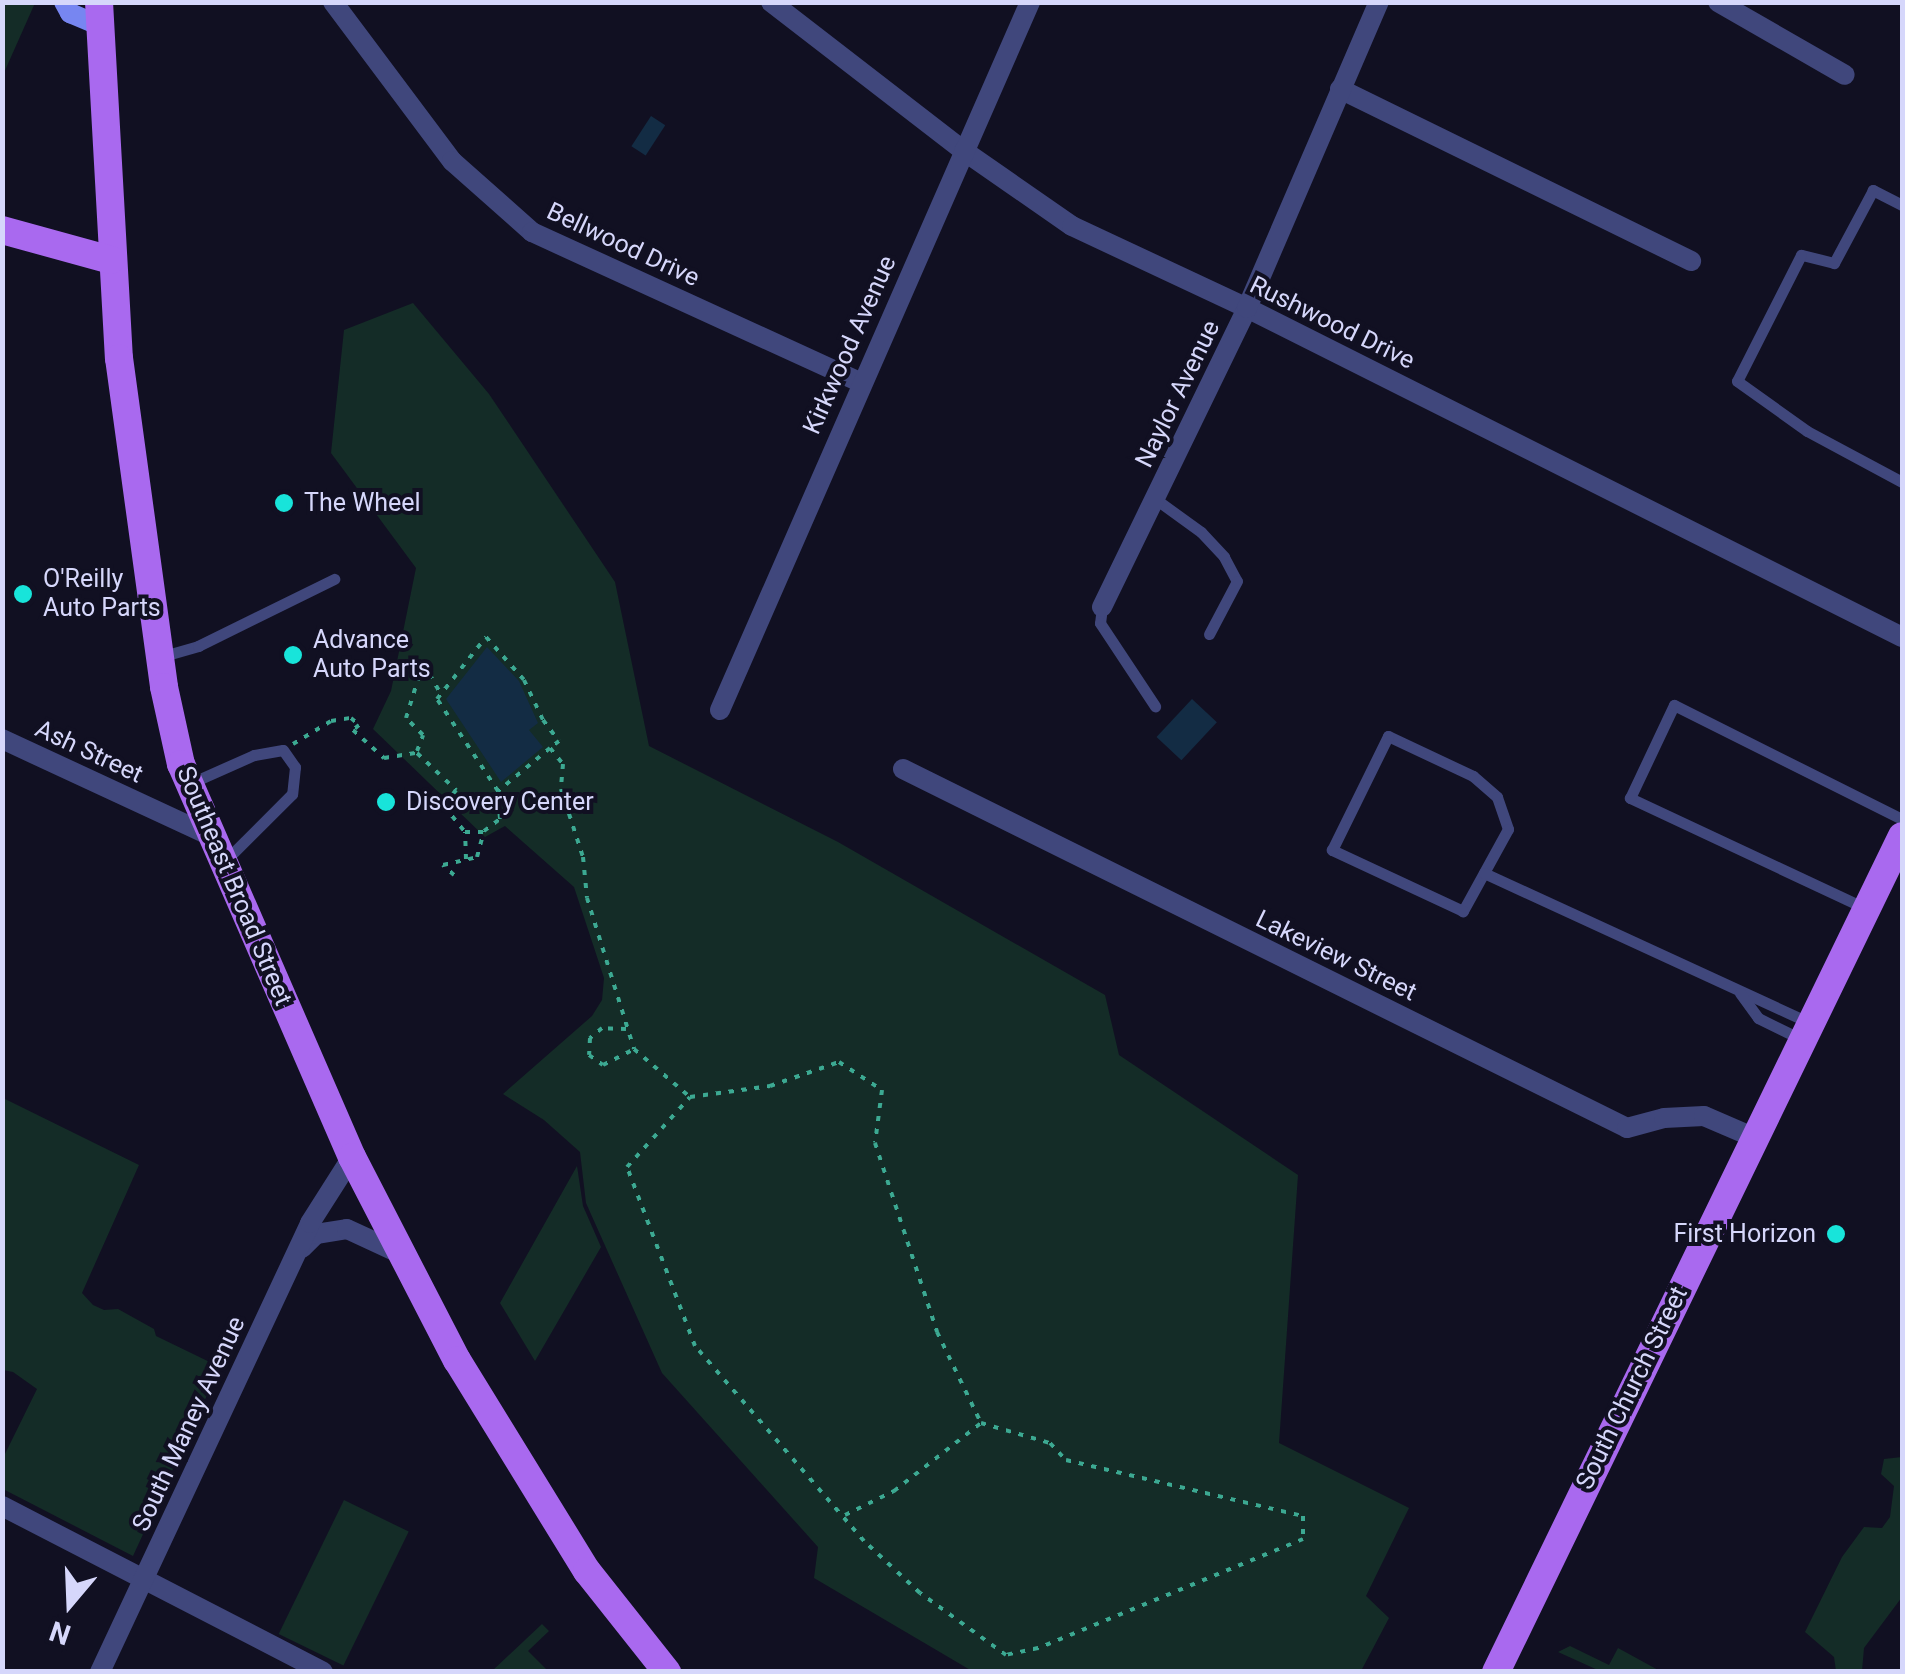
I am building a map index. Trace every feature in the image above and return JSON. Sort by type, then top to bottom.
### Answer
[{"type":"main road","points":[[64,2],[70,14],[100,14]]},
{"type":"main road","name":"Southeast Broad Street","points":[[100,14],[119,358],[160,657],[189,784],[208,835],[352,1157],[456,1360],[586,1572],[667,1672]]},
{"type":"main road","points":[[2,230],[111,260]]},
{"type":"main road","name":"South Church Street","points":[[1496,1672],[1902,836]]},
{"type":"street","name":"Bellwood Drive","points":[[333,2],[452,161],[532,232],[860,382]]},
{"type":"street","name":"Rushwood Drive","points":[[771,2],[964,151],[1072,226],[1247,308],[1902,637]]},
{"type":"street","name":"Kirkwood Avenue","points":[[720,710],[860,382],[1030,2]]},
{"type":"street","name":"Naylor Avenue","points":[[1102,607],[1247,308],[1378,2]]},
{"type":"street","points":[[1718,2],[1844,75]]},
{"type":"street","points":[[1340,89],[1691,261]]},
{"type":"street","name":"Ash Street","points":[[2,739],[208,835]]},
{"type":"street","name":"Lakeview Street","points":[[904,768],[1627,1128],[1664,1118],[1704,1116],[1755,1138]]},
{"type":"street","name":"South Maney Avenue","points":[[100,1672],[296,1252],[352,1157]]},
{"type":"street","points":[[296,1252],[316,1234],[333,1228],[366,1236],[402,1255]]},
{"type":"street","points":[[2,1506],[324,1672]]},
{"type":"lane","points":[[1901,481],[1807,431],[1737,382],[1801,254],[1834,263],[1873,190],[1902,205]]},
{"type":"lane","points":[[1154,498],[1201,532],[1224,557],[1237,581],[1209,634]]},
{"type":"lane","points":[[160,657],[198,646],[334,579]]},
{"type":"lane","points":[[1102,607],[1100,622],[1155,706]]},
{"type":"lane","points":[[1867,909],[1630,798],[1674,704],[1902,819]]},
{"type":"lane","points":[[1388,736],[1473,776],[1496,798],[1508,829],[1484,873],[1463,911],[1332,850],[1388,736]]},
{"type":"lane","points":[[189,784],[254,754],[283,750],[295,767],[292,794],[222,864]]},
{"type":"lane","points":[[1484,873],[1738,990],[1806,1032]]},
{"type":"lane","points":[[1738,990],[1758,1018],[1806,1032]]},
{"type":"path","points":[[464,832],[484,832],[500,820],[498,791],[437,700],[486,638],[524,680],[542,720],[558,741],[498,791]]},
{"type":"path","points":[[416,753],[423,735],[406,718],[424,663],[441,694]]},
{"type":"path","points":[[283,750],[342,717],[358,725],[353,730],[384,758],[416,753]]},
{"type":"path","points":[[550,748],[563,764],[562,789],[583,857],[587,898],[626,1030],[634,1049],[690,1097]]},
{"type":"path","points":[[416,753],[456,790],[444,806],[464,832],[466,858]]},
{"type":"path","points":[[454,875],[443,865],[477,857],[484,832]]},
{"type":"path","points":[[626,1030],[602,1028],[590,1038],[589,1054],[603,1066],[634,1049]]},
{"type":"path","points":[[839,1062],[882,1090],[875,1144],[937,1332],[980,1422],[1050,1443],[1066,1460],[1303,1516],[1303,1539],[1038,1648],[1006,1655],[920,1593],[864,1541],[696,1346],[626,1166],[690,1097],[770,1086],[839,1062]]},
{"type":"path","points":[[845,1515],[894,1491],[980,1422]]},
{"type":"green space","points":[[2,3],[35,3],[3,75]]},
{"type":"green space","points":[[413,303],[489,394],[615,582],[649,746],[838,842],[1105,995],[1119,1055],[1298,1175],[1279,1443],[1409,1508],[1366,1596],[1389,1618],[1361,1671],[972,1671],[814,1578],[818,1547],[662,1373],[586,1203],[580,1152],[544,1120],[503,1094],[592,1016],[602,1000],[604,978],[574,887],[505,826],[485,837],[373,729],[391,691],[416,568],[331,453],[344,330]]},
{"type":"green space","points":[[3,1098],[139,1165],[82,1293],[93,1305],[104,1310],[118,1309],[154,1329],[156,1336],[220,1367],[133,1556],[3,1489],[3,1458],[37,1389],[13,1372],[3,1370]]},
{"type":"green space","points":[[577,1166],[583,1206],[601,1247],[535,1361],[500,1303]]},
{"type":"green space","points":[[1902,1457],[1902,1597],[1864,1648],[1862,1671],[1836,1671],[1834,1657],[1805,1632],[1842,1557],[1864,1527],[1882,1528],[1890,1517],[1894,1486],[1881,1474],[1884,1459]]},
{"type":"green space","points":[[344,1500],[409,1532],[343,1665],[279,1634]]},
{"type":"green space","points":[[542,1624],[549,1631],[528,1651],[548,1671],[492,1671]]},
{"type":"green space","points":[[1570,1646],[1609,1665],[1618,1648],[1660,1671],[1600,1671],[1558,1652]]},
{"type":"water","points":[[651,116],[665,125],[646,155],[631,146]]},
{"type":"water","points":[[487,647],[519,681],[538,723],[529,730],[543,747],[501,782],[446,699]]},
{"type":"water","points":[[1192,699],[1217,722],[1181,760],[1157,737]]},
{"type":"place","name":"The Wheel","points":[[284,503]]},
{"type":"place","name":"O'Reilly Auto Parts","points":[[23,594]]},
{"type":"place","name":"Advance Auto Parts","points":[[293,655]]},
{"type":"place","name":"Discovery Center","points":[[386,802]]},
{"type":"place","name":"First Horizon","points":[[1836,1234]]}]
